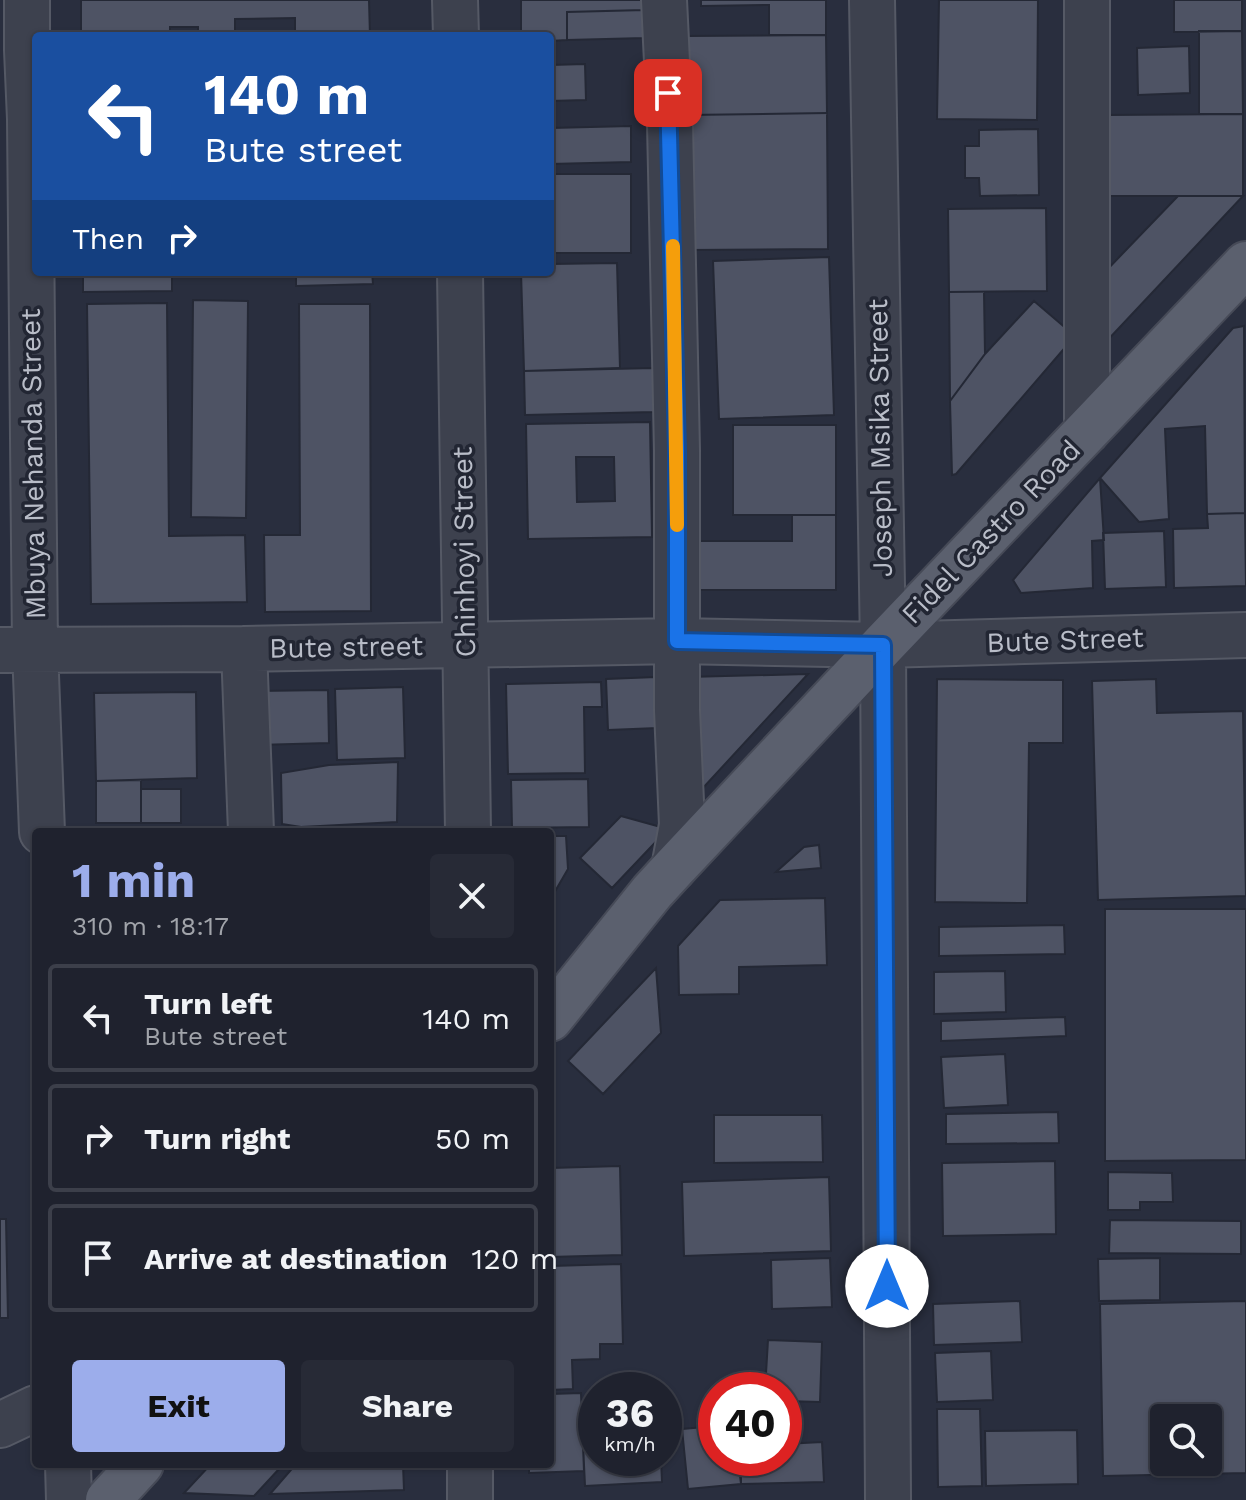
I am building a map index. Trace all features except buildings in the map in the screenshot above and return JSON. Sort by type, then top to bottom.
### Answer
[{"type":"main road","name":"Fidel Castro Road","points":[[554,1014],[674,868],[1246,264]]},
{"type":"main road","points":[[108,1500],[137,1468]]},
{"type":"street","name":"Mbuya Nehanda Street","points":[[27,0],[9,48],[30,119],[17,649],[41,828]]},
{"type":"street","points":[[455,0],[456,32]]},
{"type":"street","points":[[664,0],[670,124],[677,451],[677,710],[682,825],[674,868]]},
{"type":"street","name":"Joseph Msika Street","points":[[872,0],[883,645],[888,1500]]},
{"type":"street","points":[[1087,0],[1087,431]]},
{"type":"street","name":"Chinhoyi Street","points":[[460,276],[468,828]]},
{"type":"street","name":"Bute Street","points":[[883,645],[1246,635]]},
{"type":"street","name":"Bute street","points":[[17,649],[244,649],[677,641],[883,645]]},
{"type":"street","points":[[244,649],[251,828]]},
{"type":"street","points":[[0,1425],[32,1410]]},
{"type":"street","points":[[68,1468],[69,1500]]},
{"type":"street","points":[[470,1468],[470,1500]]},
{"type":"slow traffic","points":[[673,246],[677,525]]},
{"type":"route","points":[[668,93],[677,451],[677,641],[883,645],[887,1286]]}]
